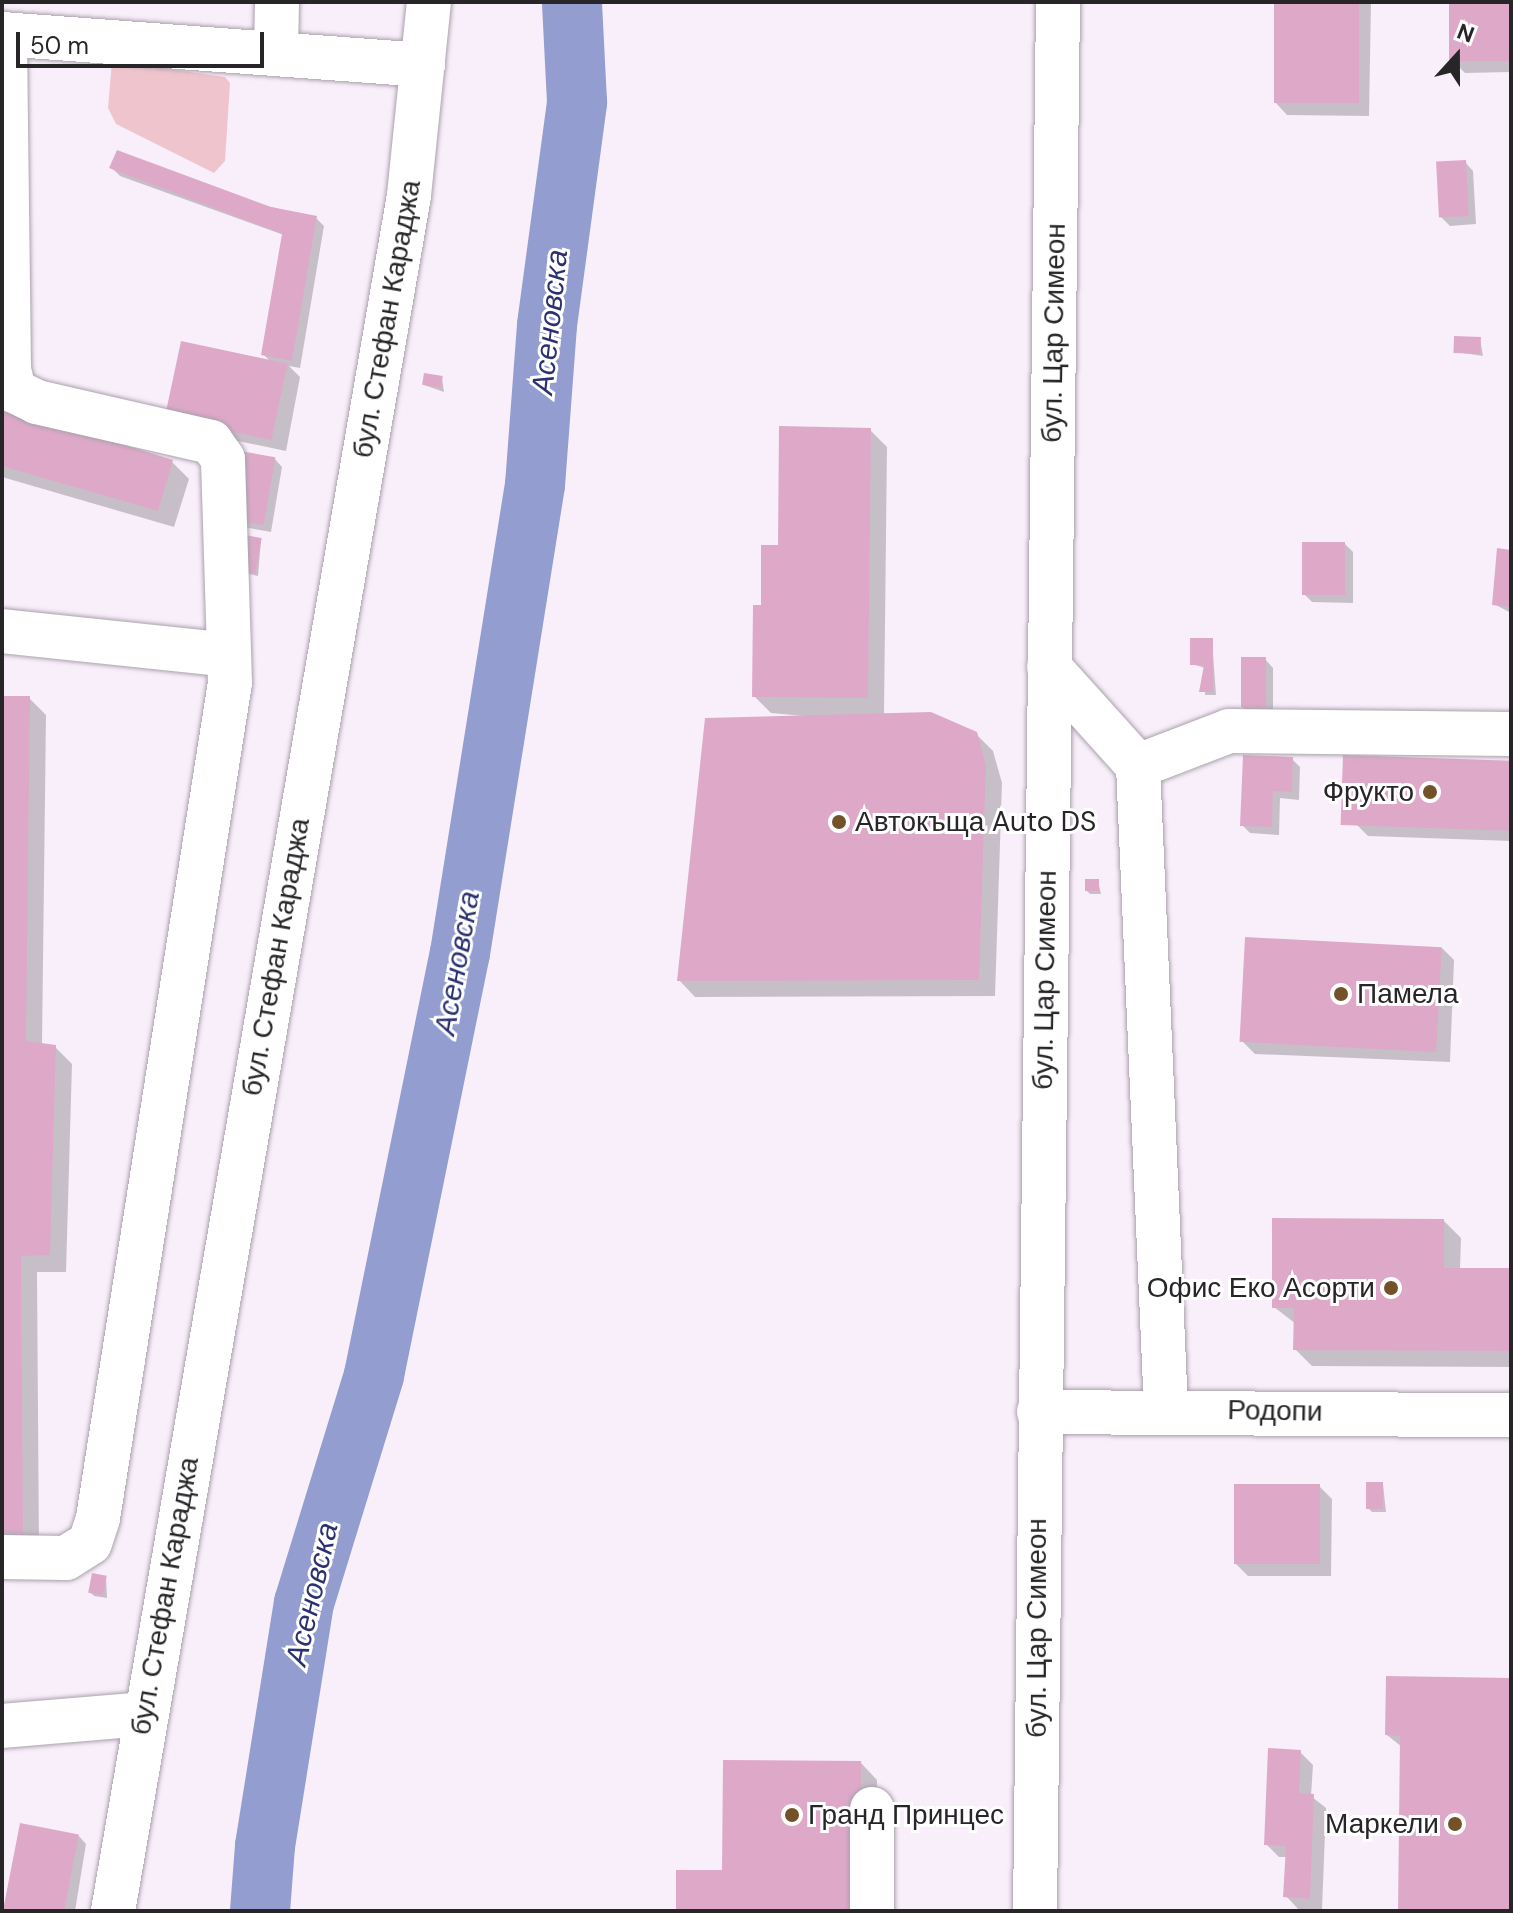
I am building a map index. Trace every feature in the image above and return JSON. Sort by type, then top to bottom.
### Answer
[{"type":"main road","points":[[276,53],[277,2]]},
{"type":"main road","name":"бул. Стефан Караджа","points":[[113,1911],[409,195],[429,2]]},
{"type":"main road","name":"бул. Цар Симеон","points":[[1035,1911],[1058,2]]},
{"type":"main road","points":[[2,1557],[66,1558],[90,1543],[98,1518],[230,683],[223,459],[211,442],[37,402],[14,391],[9,369],[4,34],[423,65]]},
{"type":"main road","points":[[2,631],[229,655]]},
{"type":"main road","points":[[1049,667],[1138,766],[1166,1409]]},
{"type":"main road","points":[[1138,766],[1229,731],[1511,734]]},
{"type":"main road","name":"Родопи","points":[[1039,1412],[1166,1409],[1511,1415]]},
{"type":"main road","points":[[2,1726],[145,1714]]},
{"type":"main road","points":[[872,1809],[872,1911]]},
{"type":"shaded area","points":[[112,61],[225,77],[230,83],[225,161],[214,173],[116,124],[108,108]]},
{"type":"building","points":[[1274,2],[1359,2],[1359,103],[1274,103]]},
{"type":"building","points":[[1449,2],[1511,2],[1511,61],[1449,61]]},
{"type":"building","points":[[117,150],[271,207],[317,216],[292,361],[261,355],[282,234],[109,168]]},
{"type":"building","points":[[1466,160],[1469,216],[1439,217],[1436,162]]},
{"type":"building","points":[[1454,336],[1481,337],[1480,354],[1453,353]]},
{"type":"building","points":[[181,341],[288,364],[271,440],[165,417]]},
{"type":"building","points":[[424,373],[443,376],[441,388],[422,385]]},
{"type":"building","points":[[2,407],[173,460],[158,511],[2,466]]},
{"type":"building","points":[[779,426],[871,428],[868,698],[752,697],[753,605],[761,605],[761,545],[778,545]]},
{"type":"building","points":[[240,451],[275,457],[263,525],[228,519]]},
{"type":"building","points":[[239,534],[262,538],[255,573],[233,569]]},
{"type":"building","points":[[1302,542],[1345,542],[1345,595],[1302,595]]},
{"type":"building","points":[[1497,548],[1511,550],[1511,607],[1492,605]]},
{"type":"building","points":[[1190,638],[1213,638],[1213,692],[1199,692],[1204,665],[1190,665]]},
{"type":"building","points":[[1241,657],[1266,657],[1266,707],[1241,707]]},
{"type":"building","points":[[2,696],[30,696],[26,1041],[56,1045],[50,1255],[21,1256],[23,1533],[2,1532]]},
{"type":"building","name":"Автокъща Auto DS","points":[[931,712],[977,732],[986,765],[979,980],[677,981],[705,718]]},
{"type":"building","points":[[1243,755],[1293,757],[1292,792],[1273,791],[1272,827],[1240,826]]},
{"type":"building","name":"Фрукто","points":[[1343,755],[1511,761],[1508,831],[1341,825]]},
{"type":"building","points":[[1085,879],[1099,879],[1099,891],[1085,891]]},
{"type":"building","name":"Памела","points":[[1245,937],[1442,947],[1436,1052],[1240,1042]]},
{"type":"building","name":"Офис Еко Асорти","points":[[1272,1218],[1444,1219],[1444,1268],[1511,1268],[1511,1351],[1293,1350],[1294,1308],[1272,1308]]},
{"type":"building","points":[[1366,1482],[1383,1482],[1383,1509],[1366,1509]]},
{"type":"building","points":[[1234,1484],[1320,1484],[1320,1564],[1234,1564]]},
{"type":"building","points":[[92,1573],[107,1576],[103,1595],[88,1593]]},
{"type":"building","name":"Маркели","points":[[1386,1676],[1511,1678],[1511,1911],[1398,1911],[1400,1736],[1385,1735]]},
{"type":"building","points":[[1268,1748],[1301,1750],[1299,1793],[1314,1794],[1310,1899],[1283,1897],[1286,1846],[1264,1845]]},
{"type":"building","name":"Гранд Принцес","points":[[723,1760],[861,1761],[860,1911],[676,1911],[676,1870],[722,1870]]},
{"type":"building","points":[[20,1823],[79,1834],[64,1911],[3,1910]]},
{"type":"waterway","name":"Асеновска","points":[[260,1911],[265,1846],[304,1603],[374,1375],[460,953],[535,485],[547,325],[577,102],[572,2]]},
{"type":"place","name":"Фрукто","points":[[1430,792]]},
{"type":"place","name":"Автокъща Auto DS","points":[[839,822]]},
{"type":"place","name":"Памела","points":[[1341,994]]},
{"type":"place","name":"Офис Еко Асорти","points":[[1391,1288]]},
{"type":"place","name":"Гранд Принцес","points":[[792,1815]]},
{"type":"place","name":"Маркели","points":[[1455,1824]]}]
